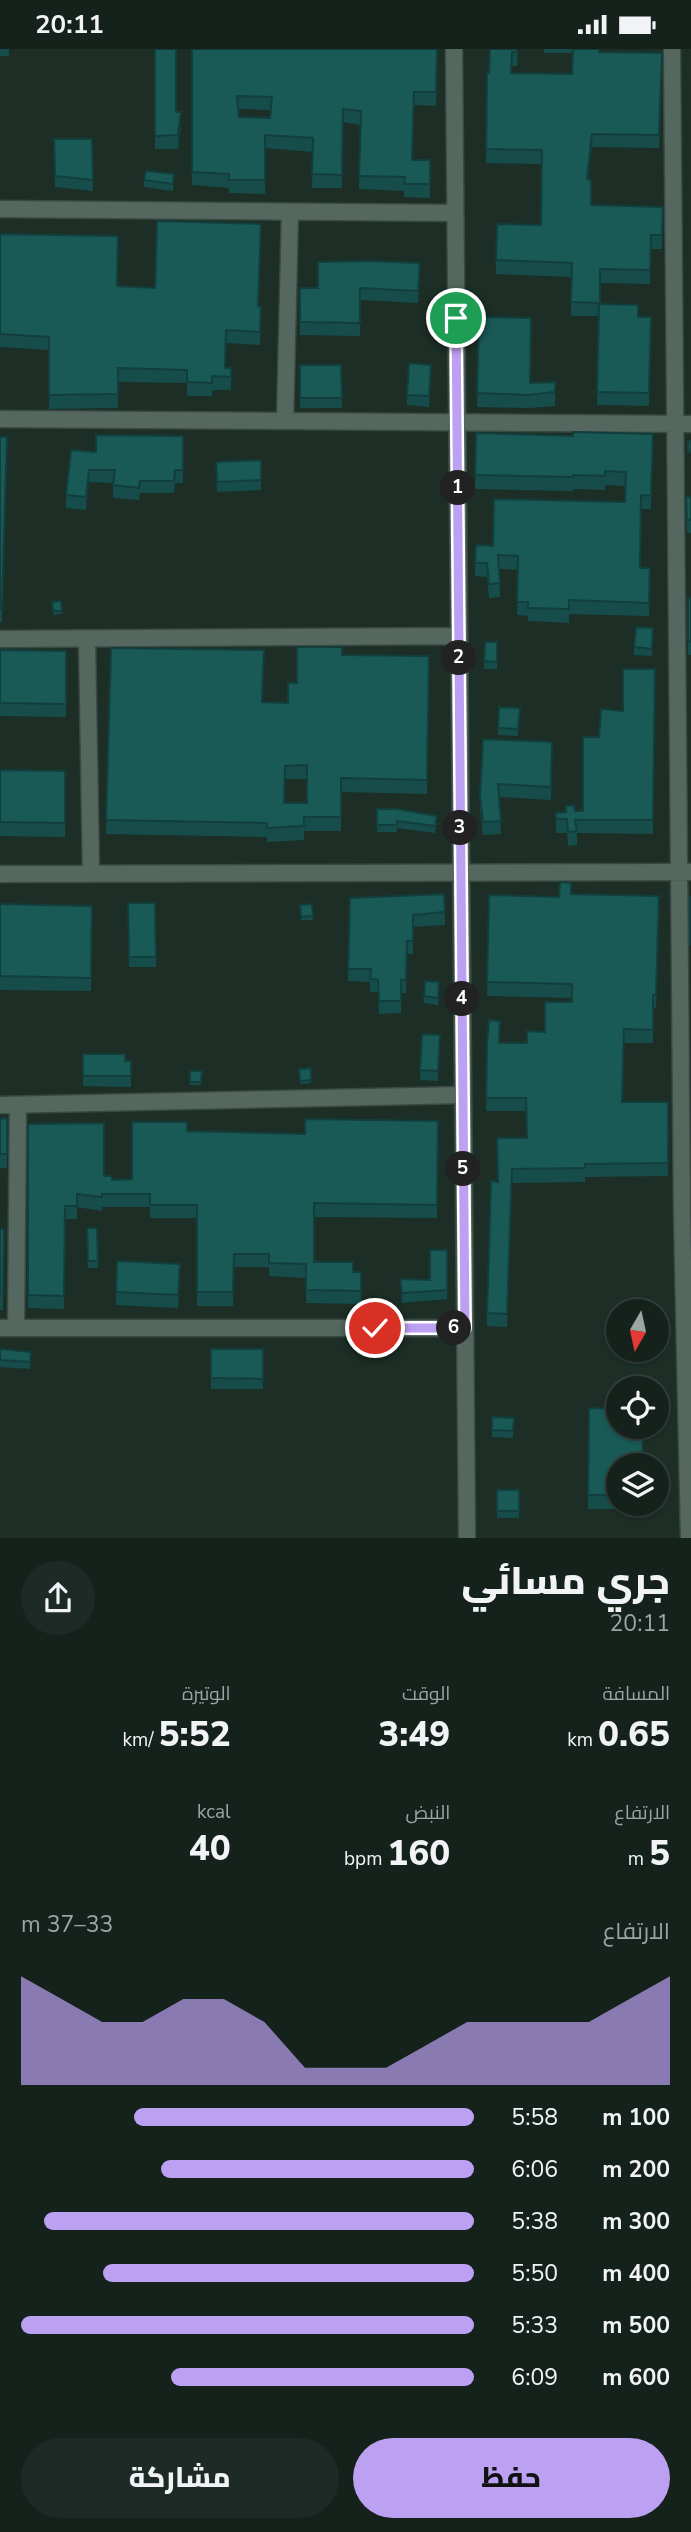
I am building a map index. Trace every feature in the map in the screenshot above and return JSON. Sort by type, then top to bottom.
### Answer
[{"type":"street","points":[[454,49],[467,1538]]},
{"type":"street","points":[[672,49],[684,423],[689,1538]]},
{"type":"street","points":[[0,209],[455,213]]},
{"type":"street","points":[[285,420],[290,212]]},
{"type":"street","points":[[0,419],[684,423]]},
{"type":"street","points":[[0,639],[459,636]]},
{"type":"street","points":[[87,640],[91,873]]},
{"type":"street","points":[[0,874],[685,872]]},
{"type":"street","points":[[0,1105],[463,1095]]},
{"type":"street","points":[[18,1105],[8,1327],[465,1328]]},
{"type":"building","points":[[155,49],[176,49],[176,112],[181,112],[178,135],[155,136]]},
{"type":"building","points":[[192,49],[437,49],[436,92],[414,92],[412,160],[430,160],[430,184],[404,184],[405,177],[359,176],[361,111],[343,109],[342,175],[312,174],[313,138],[265,135],[265,180],[229,180],[229,174],[192,172]],"holes":[[[237,96],[272,97],[270,118],[239,117]]]},
{"type":"building","points":[[490,49],[517,49],[517,52],[512,52],[511,73],[572,74],[573,49],[662,53],[659,135],[592,134],[587,179],[591,180],[591,205],[663,207],[662,235],[651,235],[650,270],[600,269],[600,303],[571,302],[572,263],[496,260],[497,224],[541,225],[542,150],[486,149]]},
{"type":"building","points":[[54,139],[92,139],[93,180],[55,176]]},
{"type":"building","points":[[146,171],[174,174],[173,184],[144,180]]},
{"type":"building","points":[[157,221],[261,224],[258,306],[261,307],[260,332],[226,330],[225,368],[231,368],[231,377],[212,376],[212,383],[187,382],[187,370],[118,368],[118,394],[49,395],[49,337],[0,334],[0,234],[118,236],[117,286],[155,288]]},
{"type":"building","points":[[318,262],[420,263],[418,291],[360,288],[360,323],[300,322],[300,288],[318,288]]},
{"type":"building","points":[[599,304],[638,305],[638,317],[651,317],[649,393],[597,392]]},
{"type":"building","points":[[479,317],[531,318],[530,383],[555,382],[555,392],[529,395],[477,393]]},
{"type":"building","points":[[409,363],[431,365],[429,396],[407,395]]},
{"type":"building","points":[[300,365],[341,365],[342,398],[300,398]]},
{"type":"building","points":[[573,432],[653,434],[651,496],[641,495],[640,568],[650,568],[649,603],[569,600],[569,609],[528,608],[528,602],[517,602],[518,556],[498,555],[500,583],[489,584],[487,563],[475,563],[476,545],[493,546],[494,499],[625,502],[626,472],[605,471],[605,476],[573,477],[475,475],[476,433],[573,436]]},
{"type":"building","points":[[96,435],[183,436],[183,470],[175,470],[174,481],[140,481],[139,488],[113,485],[115,470],[89,470],[86,497],[66,495],[71,450],[96,452]]},
{"type":"building","points":[[0,437],[7,437],[2,609],[0,609]]},
{"type":"building","points":[[688,441],[691,441],[691,452],[688,452]]},
{"type":"building","points":[[261,460],[261,480],[217,482],[216,462]]},
{"type":"building","points":[[686,497],[691,497],[691,520],[687,520]]},
{"type":"building","points":[[688,598],[691,598],[691,642],[688,641]]},
{"type":"building","points":[[61,601],[62,611],[53,611],[52,602]]},
{"type":"building","points":[[636,627],[653,628],[652,649],[634,647]]},
{"type":"building","points":[[485,642],[497,642],[497,662],[484,661]]},
{"type":"building","points":[[297,647],[342,647],[342,655],[429,656],[427,780],[341,778],[341,817],[304,817],[304,826],[267,828],[267,823],[106,820],[111,648],[264,650],[262,702],[288,703],[288,683],[297,683]],"holes":[[[307,765],[307,803],[284,803],[285,766]]]},
{"type":"building","points":[[0,650],[66,651],[66,704],[0,703]]},
{"type":"building","points":[[623,669],[655,669],[653,820],[575,820],[577,831],[568,832],[567,819],[556,819],[556,813],[566,812],[566,806],[574,805],[575,811],[583,811],[583,737],[599,737],[601,709],[623,711]]},
{"type":"building","points":[[499,707],[520,708],[518,729],[498,728]]},
{"type":"building","points":[[483,739],[552,742],[551,787],[498,784],[501,821],[483,822],[480,796]]},
{"type":"building","points":[[0,770],[65,771],[65,823],[0,822]]},
{"type":"building","points":[[377,809],[397,809],[437,816],[435,826],[397,821],[397,825],[377,825]]},
{"type":"building","points":[[560,882],[571,883],[571,894],[659,896],[653,1030],[624,1029],[622,1102],[668,1102],[668,1163],[585,1164],[585,1168],[512,1169],[507,1314],[487,1313],[491,1181],[498,1182],[497,1138],[527,1138],[526,1098],[486,1098],[489,1020],[500,1021],[499,1043],[527,1043],[527,1031],[545,1032],[545,1002],[572,1002],[572,984],[487,982],[489,895],[559,897]]},
{"type":"building","points":[[444,894],[445,912],[413,915],[413,941],[407,941],[406,980],[401,980],[401,1001],[379,1001],[378,980],[370,979],[371,969],[348,969],[350,898]]},
{"type":"building","points":[[691,897],[691,944],[690,944]]},
{"type":"building","points":[[128,903],[155,903],[156,957],[129,957]]},
{"type":"building","points":[[0,904],[92,906],[91,978],[0,976]]},
{"type":"building","points":[[312,904],[313,916],[301,917],[300,905]]},
{"type":"building","points":[[425,981],[439,982],[438,998],[424,996]]},
{"type":"building","points":[[422,1034],[440,1035],[438,1071],[420,1070]]},
{"type":"building","points":[[83,1054],[125,1054],[125,1061],[131,1061],[131,1076],[83,1076]]},
{"type":"building","points":[[311,1068],[311,1080],[300,1081],[299,1069]]},
{"type":"building","points":[[190,1071],[202,1071],[201,1082],[190,1082]]},
{"type":"building","points":[[7,1118],[7,1154],[0,1154],[0,1119]]},
{"type":"building","points":[[305,1119],[438,1121],[437,1205],[314,1203],[314,1262],[353,1262],[353,1272],[361,1272],[361,1291],[306,1290],[306,1264],[269,1263],[269,1254],[234,1254],[233,1292],[197,1292],[197,1205],[150,1205],[150,1194],[102,1194],[102,1197],[77,1194],[77,1206],[65,1206],[64,1296],[28,1295],[28,1124],[104,1123],[104,1176],[112,1176],[112,1180],[132,1179],[132,1122],[187,1122],[187,1131],[305,1134]]},
{"type":"building","points":[[87,1228],[97,1228],[98,1261],[88,1261]]},
{"type":"building","points":[[0,1229],[4,1229],[3,1296],[0,1296]]},
{"type":"building","points":[[430,1250],[447,1250],[447,1290],[402,1293],[400,1279],[430,1280]]},
{"type":"building","points":[[117,1261],[180,1264],[178,1295],[116,1292]]},
{"type":"building","points":[[0,1349],[31,1352],[30,1362],[0,1360]]},
{"type":"building","points":[[211,1349],[263,1349],[263,1379],[211,1378]]},
{"type":"building","points":[[589,1408],[606,1409],[606,1439],[643,1439],[642,1453],[606,1453],[606,1495],[588,1495]]},
{"type":"building","points":[[492,1417],[514,1418],[513,1431],[492,1430]]},
{"type":"building","points":[[497,1490],[519,1490],[519,1511],[497,1511]]},
{"type":"route","points":[[375,1328],[465,1328],[456,318]]}]
